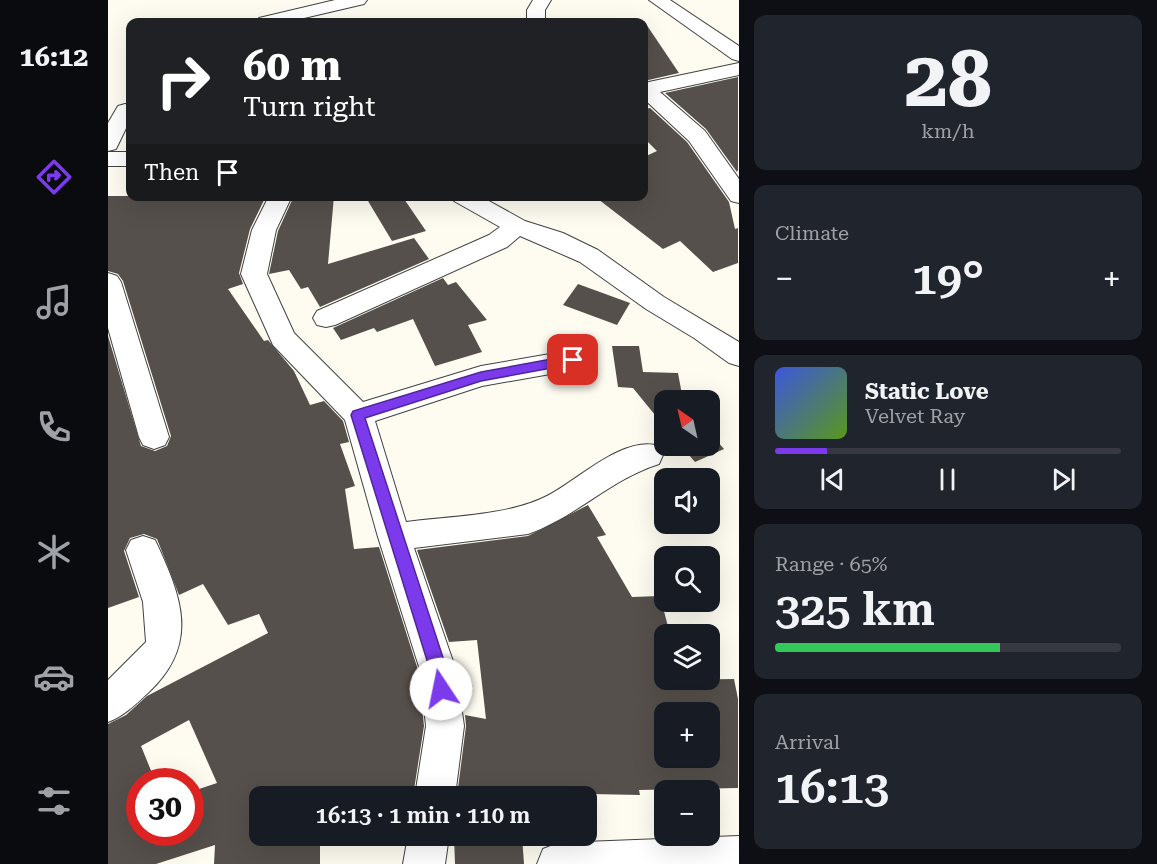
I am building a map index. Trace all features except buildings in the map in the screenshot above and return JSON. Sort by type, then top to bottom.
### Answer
[{"type":"street","points":[[282,18],[358,0]]},
{"type":"street","points":[[536,18],[536,10],[542,0]]},
{"type":"street","points":[[658,0],[738,55]]},
{"type":"street","points":[[315,10],[326,18]]},
{"type":"street","points":[[648,88],[738,69]]},
{"type":"street","points":[[648,93],[697,136],[738,196]]},
{"type":"street","points":[[108,144],[125,110]]},
{"type":"street","points":[[108,159],[126,159]]},
{"type":"street","points":[[278,201],[264,230],[254,274],[283,338],[358,415],[394,537],[438,670],[445,726],[436,786]]},
{"type":"street","points":[[471,201],[516,226],[554,239],[589,256],[655,303],[704,331],[738,356]]},
{"type":"street","points":[[326,318],[498,241],[516,226]]},
{"type":"street","points":[[108,282],[154,437]]},
{"type":"street","points":[[358,415],[481,376],[573,360]]},
{"type":"street","points":[[394,537],[528,520],[561,504],[613,468],[648,455]]},
{"type":"street","points":[[108,704],[160,653],[166,638],[165,620],[143,550]]},
{"type":"street","points":[[424,864],[427,846]]},
{"type":"street","points":[[558,864],[738,858]]},
{"type":"route","points":[[441,689],[438,670],[394,537],[358,415],[481,376],[573,360]]}]
